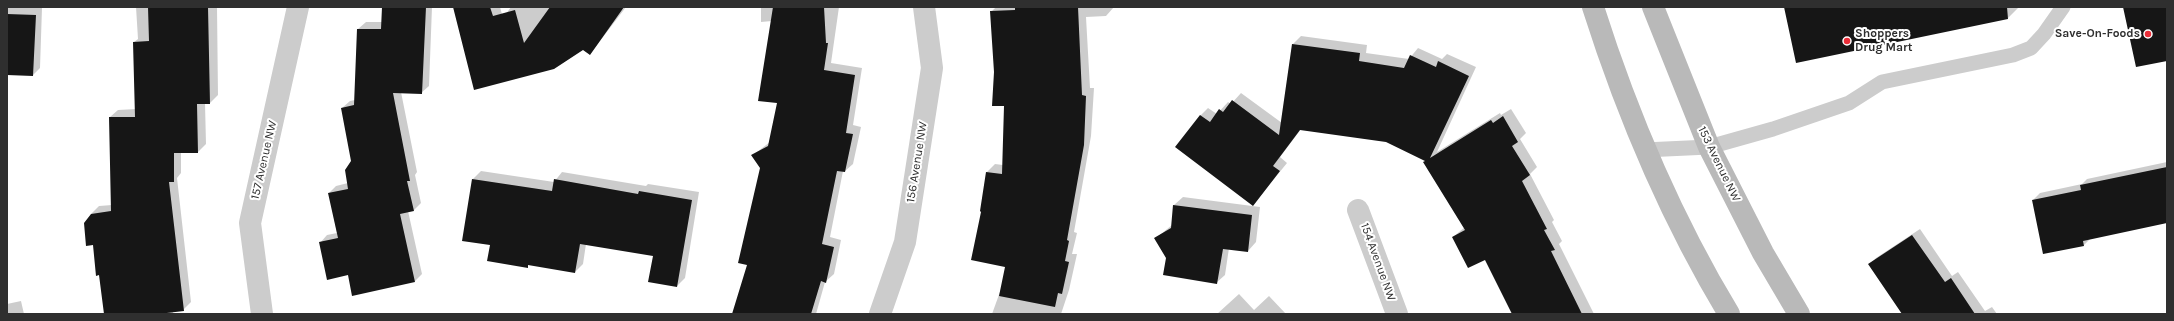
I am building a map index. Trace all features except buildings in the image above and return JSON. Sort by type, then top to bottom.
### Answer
[{"type":"main road","points":[[1593,7],[1644,150],[1709,281],[1729,314]]},
{"type":"main road","name":"153 Avenue NW","points":[[1652,7],[1709,146],[1763,253],[1799,314]]},
{"type":"street","name":"157 Avenue NW","points":[[262,314],[250,223],[298,7]]},
{"type":"street","name":"156 Avenue NW","points":[[880,314],[904,242],[932,68],[924,7]]},
{"type":"street","name":"154 Avenue NW","points":[[1358,210],[1397,314]]},
{"type":"lane","points":[[1644,150],[1709,146],[1773,129],[1849,103],[1882,82],[2013,55],[2031,48],[2044,34],[2063,7]]},
{"type":"place","name":"Save-On-Foods","points":[[2148,34]]},
{"type":"place","name":"Shoppers Drug Mart","points":[[1847,41]]}]
